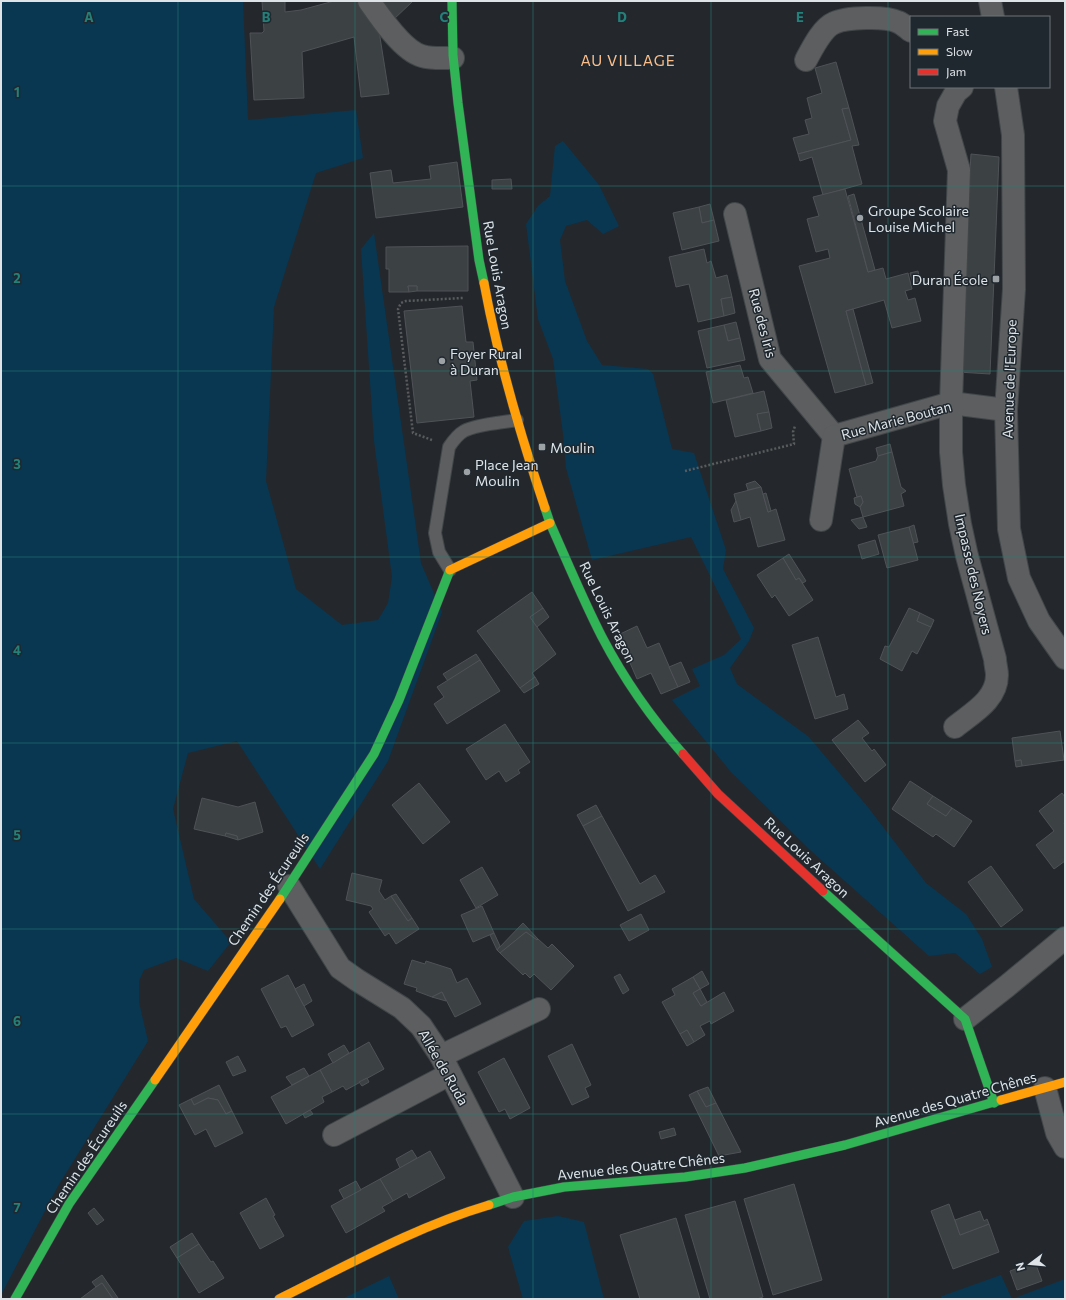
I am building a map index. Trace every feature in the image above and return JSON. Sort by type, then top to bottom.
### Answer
[{"type":"street","points":[[369,1],[385,24],[411,51],[429,58],[453,58]]},
{"type":"street","name":"Rue Louis Aragon","points":[[452,1],[453,58],[458,103],[479,260],[492,327],[526,452],[550,523],[602,637],[634,692],[667,736],[718,794],[794,866],[965,1019],[994,1103]]},
{"type":"street","points":[[990,1],[993,16]]},
{"type":"street","points":[[806,60],[820,36],[833,23],[853,18],[886,18],[898,21],[910,29]]},
{"type":"street","name":"Impasse des Noyers","points":[[955,727],[986,702],[994,692],[997,676],[960,524],[951,452],[951,403],[959,170],[945,121],[948,106],[956,92],[961,88]]},
{"type":"street","name":"Avenue de l'Europe","points":[[1006,88],[1013,135],[1014,289],[1006,410],[1008,529],[1019,578],[1039,621],[1065,658]]},
{"type":"street","name":"Rue des Iris","points":[[735,214],[770,359],[834,436]]},
{"type":"street","name":"Rue Marie Boutan","points":[[834,436],[951,403],[1006,410]]},
{"type":"street","points":[[821,520],[834,436]]},
{"type":"street","points":[[450,570],[550,523]]},
{"type":"street","name":"Chemin des Écureuils","points":[[15,1299],[69,1204],[289,886],[374,754],[399,700],[450,570]]},
{"type":"street","name":"Allée de Ruda","points":[[289,886],[340,968],[402,1008],[421,1026],[446,1065],[513,1197]]},
{"type":"street","points":[[965,1019],[1065,938]]},
{"type":"street","points":[[334,1135],[539,1009]]},
{"type":"street","points":[[1055,1085],[1057,1133],[1065,1147]]},
{"type":"street","name":"Avenue des Quatre Chênes","points":[[279,1299],[426,1227],[461,1213],[513,1197],[564,1187],[685,1177],[745,1168],[845,1145],[1055,1085]]},
{"type":"lane","points":[[450,570],[439,552],[435,533],[449,447],[463,432],[473,428],[517,420]]},
{"type":"path","points":[[449,447],[413,433],[398,309],[400,303],[406,301],[486,297]]},
{"type":"path","points":[[685,471],[794,444],[793,432],[795,424],[810,407]]},
{"type":"shaded area","points":[[1,1],[243,1],[248,120],[356,110],[363,158],[316,173],[274,307],[266,481],[296,589],[342,625],[378,620],[388,603],[392,577],[374,441],[361,249],[374,233],[421,563],[442,612],[388,761],[320,869],[237,741],[188,753],[173,809],[194,899],[231,942],[208,971],[176,958],[144,970],[139,981],[139,1002],[148,1041],[58,1186],[1,1295]]},
{"type":"shaded area","points":[[563,141],[599,185],[619,226],[603,234],[587,220],[566,226],[560,240],[565,281],[587,341],[602,365],[648,369],[653,374],[672,449],[694,453],[726,550],[723,569],[754,628],[749,641],[730,668],[737,684],[809,737],[867,806],[926,883],[966,914],[982,939],[992,967],[980,974],[955,953],[929,956],[810,850],[731,772],[672,700],[700,686],[692,669],[724,655],[741,639],[691,537],[592,560],[566,468],[553,359],[538,319],[526,224],[538,206],[550,196],[555,146]]},
{"type":"shaded area","points":[[558,1216],[584,1222],[604,1299],[523,1299],[508,1247],[524,1221]]},
{"type":"shaded area","points":[[1001,1275],[1012,1299],[940,1299],[942,1296]]},
{"type":"shaded area","points":[[389,1276],[399,1299],[342,1299]]},
{"type":"shaded area","points":[[1065,1279],[1065,1299],[1012,1299]]},
{"type":"building","points":[[262,1],[285,1],[285,12],[301,10],[334,1],[359,1],[379,31],[389,94],[361,97],[354,37],[302,52],[304,98],[254,100],[250,33],[262,33],[264,31]]},
{"type":"building","points":[[378,1],[413,1],[392,21]]},
{"type":"building","points":[[836,62],[849,108],[842,109],[851,140],[798,154],[793,138],[809,134],[805,120],[812,118],[807,98],[822,93],[815,68]]},
{"type":"building","points":[[849,108],[859,145],[852,146],[862,184],[823,195],[812,157],[800,161],[798,154],[851,140],[842,109]]},
{"type":"building","points":[[971,154],[999,157],[990,374],[958,372]]},
{"type":"building","points":[[457,162],[463,207],[376,218],[370,173],[391,170],[393,183],[431,179],[429,166]]},
{"type":"building","points":[[511,179],[512,189],[492,189],[492,180]]},
{"type":"building","points":[[845,189],[868,272],[883,268],[886,279],[908,273],[912,289],[905,291],[908,300],[915,298],[921,321],[892,328],[884,300],[846,311],[866,385],[835,393],[799,266],[830,258],[828,249],[816,252],[807,219],[819,216],[813,197]]},
{"type":"building","points":[[854,194],[875,270],[868,272],[848,196]]},
{"type":"building","points":[[710,204],[714,220],[702,223],[699,207]]},
{"type":"building","points":[[699,207],[702,223],[714,220],[719,241],[682,250],[673,213]]},
{"type":"building","points":[[468,246],[468,291],[417,291],[417,286],[408,286],[409,292],[389,292],[389,269],[386,269],[386,247]]},
{"type":"building","points":[[704,249],[707,263],[711,261],[716,278],[727,275],[732,297],[721,299],[724,316],[698,322],[689,284],[676,287],[669,257]]},
{"type":"building","points":[[918,271],[920,281],[913,283],[910,273]]},
{"type":"building","points":[[408,286],[417,286],[417,291],[409,292]]},
{"type":"building","points":[[732,297],[735,313],[724,316],[721,299]]},
{"type":"building","name":"Foyer Rural à Duran","points":[[462,306],[466,342],[473,342],[477,380],[470,381],[474,417],[417,423],[404,311]]},
{"type":"building","points":[[853,309],[873,383],[866,385],[846,311]]},
{"type":"building","points":[[736,322],[740,338],[728,341],[724,325]]},
{"type":"building","points":[[724,325],[728,341],[740,338],[745,360],[707,368],[698,331]]},
{"type":"building","points":[[740,365],[744,378],[748,377],[753,393],[713,403],[706,372]]},
{"type":"building","points":[[764,391],[769,412],[757,414],[761,431],[735,437],[726,400]]},
{"type":"building","points":[[769,412],[772,428],[761,431],[757,414]]},
{"type":"building","points":[[890,444],[892,452],[878,456],[876,448]]},
{"type":"building","points":[[892,452],[901,487],[906,491],[901,494],[904,506],[863,517],[860,507],[863,502],[861,496],[857,497],[849,469],[876,461],[878,456]]},
{"type":"building","points":[[755,481],[761,487],[748,490],[746,484]]},
{"type":"building","points":[[761,487],[768,512],[776,509],[785,540],[758,547],[750,517],[741,520],[734,494]]},
{"type":"building","points":[[766,493],[771,511],[768,512],[763,494]]},
{"type":"building","points":[[861,496],[863,502],[860,507],[855,504],[854,498]]},
{"type":"building","points":[[736,501],[741,520],[734,522],[731,510]]},
{"type":"building","points":[[863,517],[867,527],[859,529],[851,520]]},
{"type":"building","points":[[914,525],[918,542],[913,543],[909,527]]},
{"type":"building","points":[[909,527],[918,560],[887,568],[878,535]]},
{"type":"building","points":[[875,540],[879,554],[862,559],[858,545]]},
{"type":"building","points":[[789,554],[806,581],[803,583],[799,578],[796,580],[783,558]]},
{"type":"building","points":[[783,558],[796,580],[799,578],[813,600],[789,616],[775,595],[772,598],[757,575]]},
{"type":"building","points":[[532,592],[543,608],[530,617],[556,654],[532,673],[535,677],[520,688],[477,631]]},
{"type":"building","points":[[543,608],[549,617],[537,627],[530,617]]},
{"type":"building","points":[[909,608],[920,613],[917,621],[931,627],[917,654],[912,651],[902,671],[880,659],[885,646],[889,647]]},
{"type":"building","points":[[920,613],[934,620],[931,627],[917,621]]},
{"type":"building","points":[[637,626],[647,648],[659,643],[678,687],[661,694],[651,673],[637,679],[618,635]]},
{"type":"building","points":[[818,637],[836,697],[844,694],[848,709],[815,719],[792,645]]},
{"type":"building","points":[[476,654],[480,660],[448,681],[443,674]]},
{"type":"building","points":[[480,660],[500,691],[447,724],[434,704],[444,697],[437,687]]},
{"type":"building","points":[[681,662],[690,682],[678,687],[669,667]]},
{"type":"building","points":[[535,677],[539,684],[524,693],[520,688]]},
{"type":"building","points":[[858,720],[869,733],[862,738],[872,751],[874,749],[886,765],[865,782],[832,740]]},
{"type":"building","points":[[505,724],[530,762],[518,770],[520,773],[506,782],[499,771],[486,780],[466,749]]},
{"type":"building","points":[[1060,731],[1064,760],[1022,766],[1021,760],[1015,761],[1012,738]]},
{"type":"building","points":[[1021,760],[1022,766],[1016,767],[1015,761]]},
{"type":"building","points":[[910,781],[933,796],[927,804],[946,816],[952,808],[972,821],[954,847],[936,834],[933,837],[892,809]]},
{"type":"building","points":[[419,783],[450,822],[423,844],[392,805]]},
{"type":"building","points":[[1062,793],[1065,797],[1065,861],[1054,869],[1036,845],[1054,831],[1039,811]]},
{"type":"building","points":[[933,796],[952,808],[946,816],[927,804]]},
{"type":"building","points":[[202,798],[238,807],[255,802],[263,832],[238,840],[237,836],[226,833],[225,836],[194,829]]},
{"type":"building","points":[[596,805],[602,816],[583,826],[577,815]]},
{"type":"building","points":[[602,816],[640,884],[655,875],[665,892],[628,911],[583,826]]},
{"type":"building","points":[[226,833],[237,836],[238,840],[225,836]]},
{"type":"building","points":[[991,866],[1023,910],[1001,927],[968,882]]},
{"type":"building","points":[[482,867],[498,895],[476,908],[460,880]]},
{"type":"building","points":[[352,873],[382,880],[379,891],[385,900],[391,896],[408,921],[412,918],[419,929],[396,944],[389,933],[385,936],[369,912],[373,909],[371,906],[346,900]]},
{"type":"building","points":[[396,894],[412,918],[408,921],[391,896]]},
{"type":"building","points":[[482,906],[494,933],[473,942],[461,915]]},
{"type":"building","points":[[641,914],[649,930],[629,941],[620,925]]},
{"type":"building","points":[[523,923],[538,939],[537,940],[526,932],[500,953],[497,950]]},
{"type":"building","points":[[526,932],[537,940],[538,939],[548,948],[552,944],[574,966],[551,990],[534,974],[530,978],[525,973],[523,975],[500,953]]},
{"type":"building","points":[[494,933],[500,946],[497,950],[490,935]]},
{"type":"building","points":[[412,960],[425,964],[426,961],[451,969],[457,983],[467,978],[481,1004],[455,1017],[442,992],[432,997],[416,991],[417,988],[404,984]]},
{"type":"building","points":[[702,971],[709,984],[700,989],[693,977]]},
{"type":"building","points":[[620,974],[629,990],[623,994],[614,977]]},
{"type":"building","points":[[288,975],[314,1025],[292,1037],[286,1026],[281,1028],[261,989]]},
{"type":"building","points":[[693,977],[700,989],[693,993],[701,1006],[724,992],[734,1011],[711,1024],[710,1021],[700,1026],[705,1035],[694,1042],[687,1030],[680,1034],[662,1002],[675,995],[672,989]]},
{"type":"building","points":[[304,984],[312,1001],[304,1006],[295,989]]},
{"type":"building","points":[[700,989],[707,1002],[701,1006],[693,993]]},
{"type":"building","points":[[442,992],[446,1001],[432,997]]},
{"type":"building","points":[[687,1030],[694,1042],[687,1046],[680,1034]]},
{"type":"building","points":[[369,1042],[384,1069],[346,1090],[343,1086],[332,1092],[320,1070]]},
{"type":"building","points":[[572,1044],[591,1085],[585,1088],[589,1097],[572,1105],[548,1056]]},
{"type":"building","points":[[344,1045],[349,1053],[333,1063],[328,1054]]},
{"type":"building","points":[[238,1056],[246,1071],[233,1076],[226,1062]]},
{"type":"building","points":[[504,1058],[530,1108],[510,1119],[505,1109],[499,1112],[478,1072]]},
{"type":"building","points":[[304,1068],[309,1076],[292,1085],[286,1077]]},
{"type":"building","points":[[320,1070],[332,1092],[322,1097],[324,1102],[286,1124],[271,1097]]},
{"type":"building","points":[[367,1078],[369,1082],[362,1086],[359,1082]]},
{"type":"building","points":[[219,1085],[232,1111],[226,1114],[218,1100],[208,1098],[194,1105],[191,1099]]},
{"type":"building","points":[[708,1087],[716,1103],[706,1107],[697,1091]]},
{"type":"building","points":[[697,1091],[706,1107],[716,1103],[741,1152],[719,1156],[689,1095]]},
{"type":"building","points":[[208,1098],[218,1100],[226,1114],[232,1111],[243,1133],[215,1147],[206,1129],[195,1135],[179,1105],[191,1099],[194,1105]]},
{"type":"building","points":[[310,1110],[313,1114],[305,1118],[303,1114]]},
{"type":"building","points":[[674,1128],[676,1135],[661,1139],[659,1132]]},
{"type":"building","points":[[412,1150],[417,1158],[400,1168],[396,1159]]},
{"type":"building","points":[[430,1151],[445,1178],[409,1198],[407,1193],[393,1201],[380,1179]]},
{"type":"building","points":[[380,1179],[393,1201],[382,1207],[385,1211],[346,1233],[331,1206]]},
{"type":"building","points":[[356,1181],[361,1190],[344,1199],[339,1190]]},
{"type":"building","points":[[794,1184],[822,1280],[773,1295],[744,1199]]},
{"type":"building","points":[[266,1198],[275,1215],[273,1216],[284,1236],[260,1249],[240,1213]]},
{"type":"building","points":[[735,1201],[763,1297],[757,1299],[710,1299],[685,1215]]},
{"type":"building","points":[[949,1204],[960,1235],[989,1224],[999,1252],[953,1269],[931,1211]]},
{"type":"building","points":[[94,1208],[104,1220],[97,1225],[88,1213]]},
{"type":"building","points":[[980,1211],[984,1221],[987,1219],[989,1224],[960,1235],[955,1220]]},
{"type":"building","points":[[676,1218],[700,1299],[640,1299],[620,1235]]},
{"type":"building","points":[[192,1233],[199,1244],[177,1258],[170,1247]]},
{"type":"building","points":[[199,1244],[211,1262],[213,1261],[224,1278],[199,1293],[177,1258]]},
{"type":"building","points":[[1035,1262],[1042,1281],[1017,1290],[1010,1271]]},
{"type":"building","points":[[102,1275],[118,1298],[113,1299],[102,1283],[96,1287],[92,1282]]},
{"type":"building","points":[[102,1283],[113,1299],[80,1299],[96,1287]]},
{"type":"traffic: fast","points":[[452,1],[453,55],[458,103],[479,260],[484,283]]},
{"type":"traffic: fast","points":[[545,508],[550,523],[582,595],[611,653],[639,698],[660,727],[683,754]]},
{"type":"traffic: fast","points":[[280,899],[374,754],[399,700],[450,570]]},
{"type":"traffic: fast","points":[[823,891],[965,1019],[994,1103]]},
{"type":"traffic: fast","points":[[15,1299],[69,1204],[155,1080]]},
{"type":"traffic: fast","points":[[489,1205],[513,1197],[564,1187],[685,1177],[745,1168],[845,1145],[1001,1100]]},
{"type":"traffic: slow","points":[[484,283],[510,396],[545,508]]},
{"type":"traffic: slow","points":[[450,570],[550,523]]},
{"type":"traffic: slow","points":[[155,1080],[280,899]]},
{"type":"traffic: slow","points":[[1001,1100],[1065,1082]]},
{"type":"traffic: slow","points":[[279,1299],[408,1235],[489,1205]]},
{"type":"traffic: jam","points":[[683,754],[718,794],[823,891]]},
{"type":"place","name":"Groupe Scolaire Louise Michel","points":[[860,218]]},
{"type":"place","name":"Duran École","points":[[996,279]]},
{"type":"place","name":"Foyer Rural à Duran","points":[[442,361]]},
{"type":"place","name":"Moulin","points":[[542,447]]},
{"type":"place","name":"Place Jean Moulin","points":[[467,472]]},
{"type":"district","name":"AU VILLAGE","points":[[628,60]]}]
